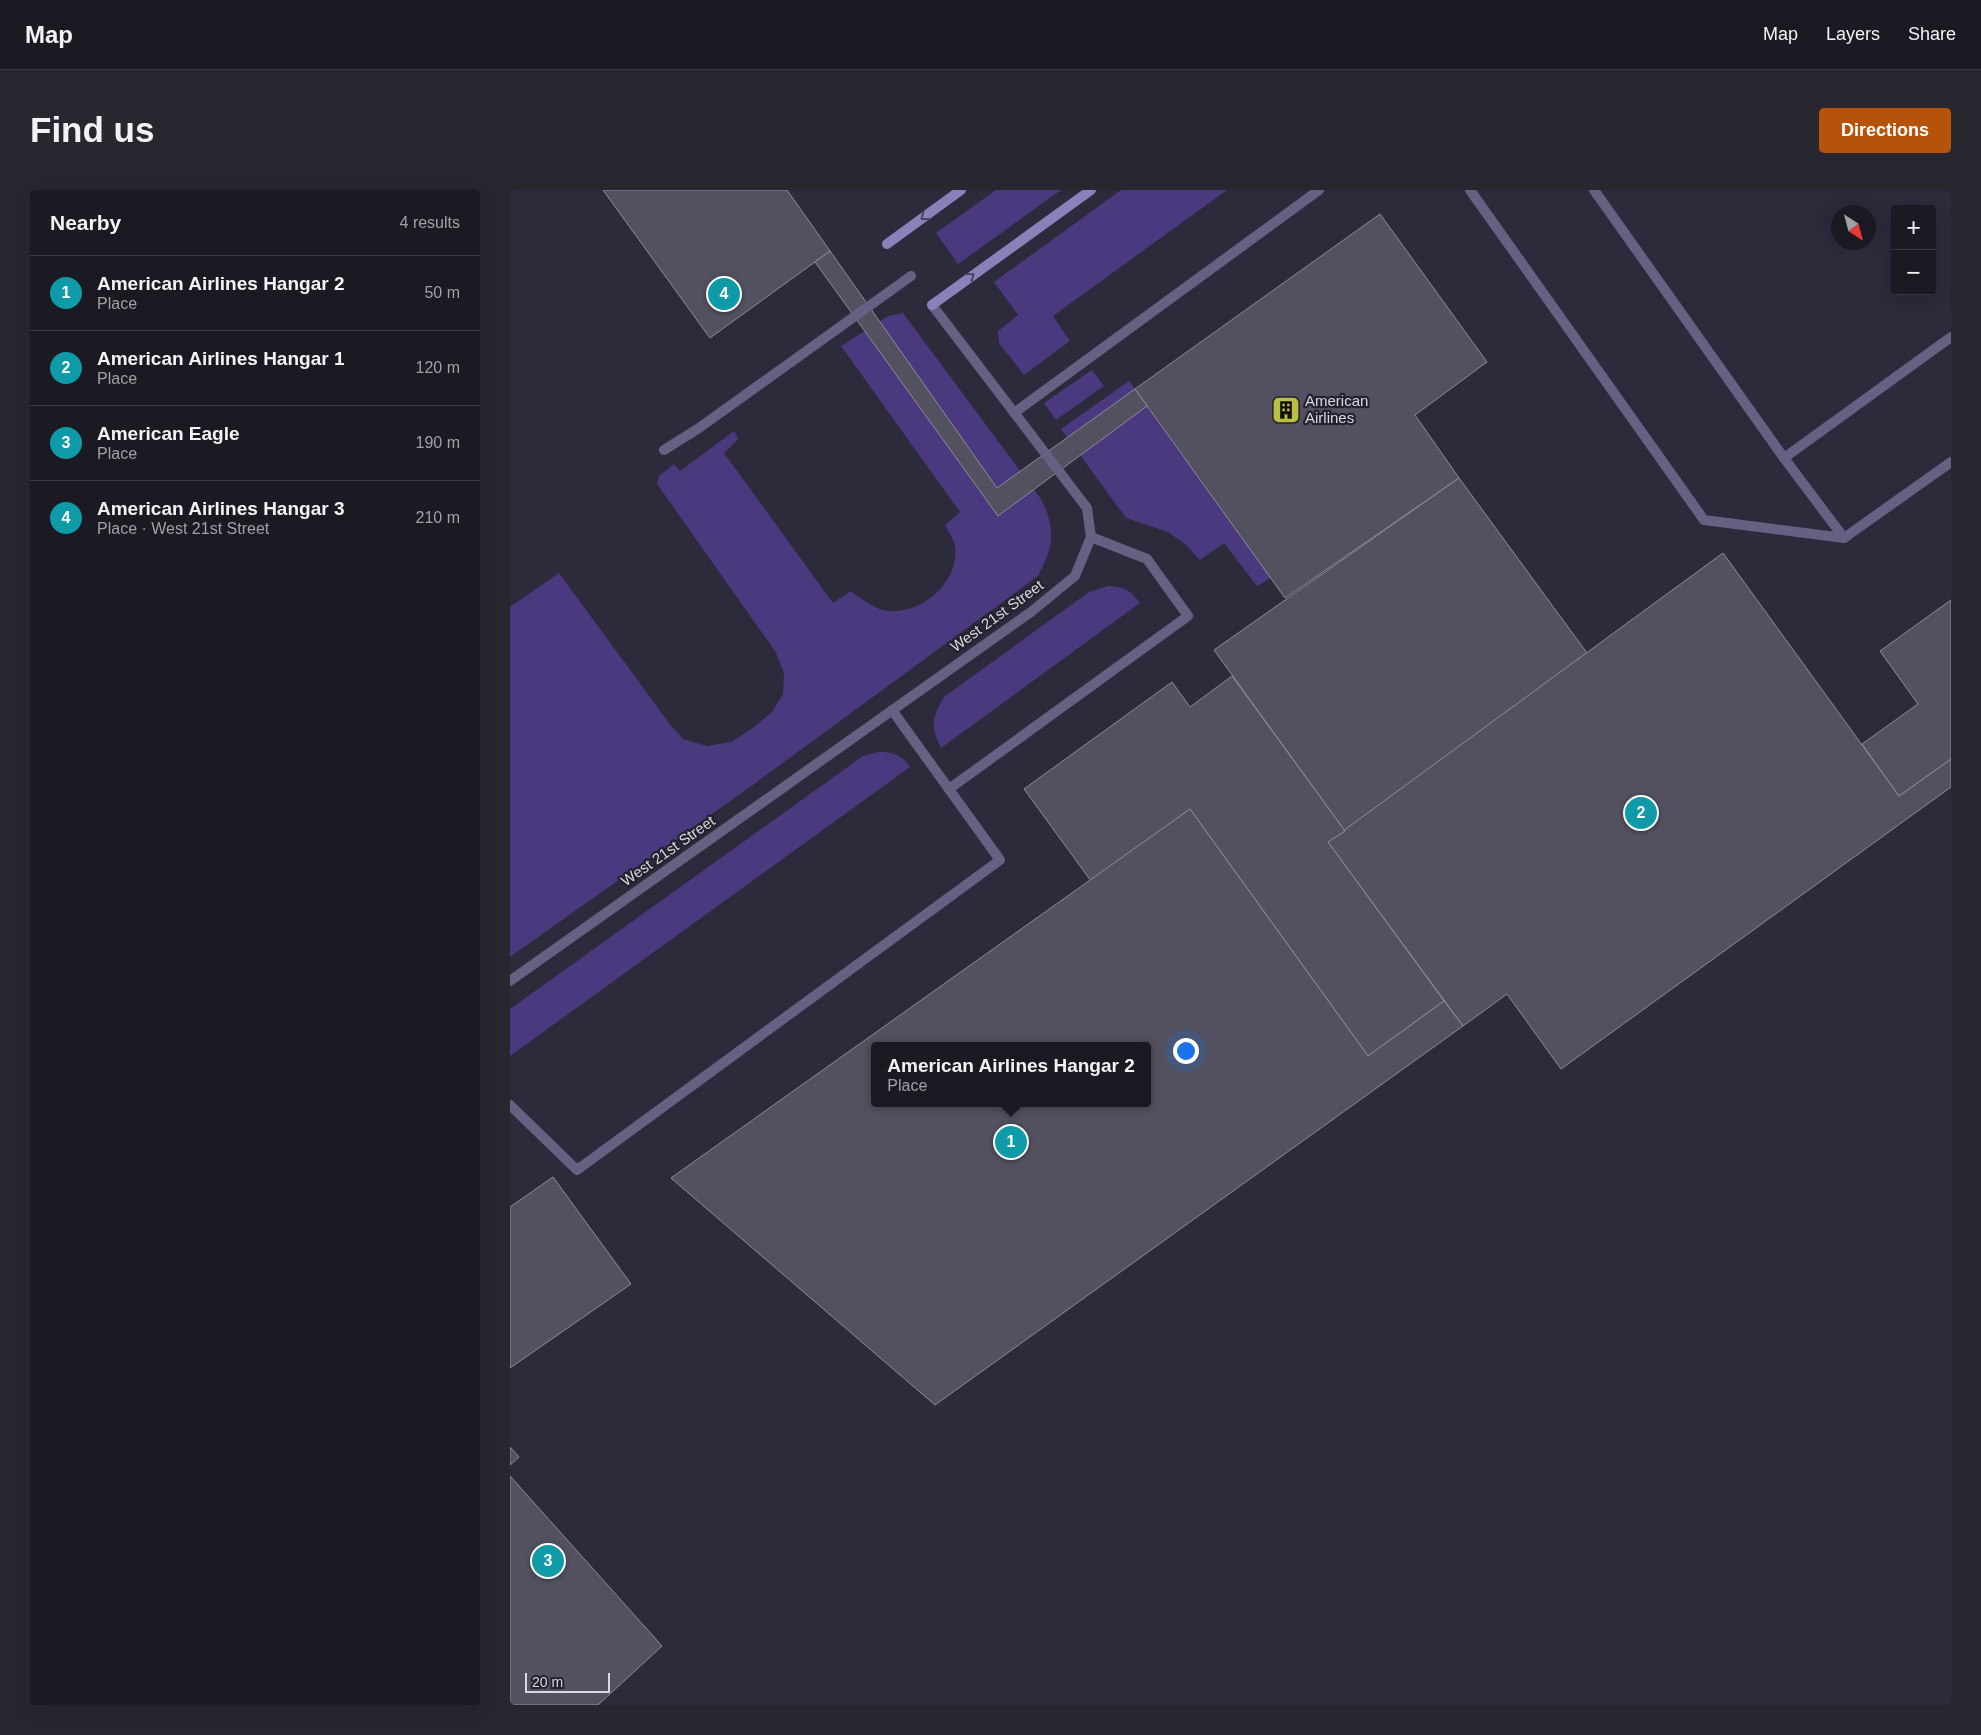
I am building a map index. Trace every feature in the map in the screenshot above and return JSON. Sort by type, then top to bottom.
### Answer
[{"type":"street","points":[[888,244],[961,190]]},
{"type":"street","points":[[932,305],[1091,190]]},
{"type":"lane","points":[[1014,413],[1319,190]]},
{"type":"lane","points":[[1470,190],[1704,520],[1844,538],[1951,462]]},
{"type":"lane","points":[[1594,190],[1784,458],[1844,538]]},
{"type":"lane","points":[[664,450],[699,428],[911,276]]},
{"type":"lane","points":[[932,305],[1087,508],[1091,537],[1147,559],[1188,616],[949,789]]},
{"type":"lane","points":[[1784,458],[1951,337]]},
{"type":"lane","name":"West 21st Street","points":[[510,981],[1031,612],[1075,576],[1091,537]]},
{"type":"lane","points":[[510,1105],[577,1170],[1000,860],[892,710]]},
{"type":"shaded area","points":[[510,190],[1951,190],[1951,1705],[510,1705]]},
{"type":"shaded area","points":[[996,190],[1061,190],[958,264],[936,233]]},
{"type":"shaded area","points":[[1121,190],[1227,190],[1053,316],[1070,341],[1024,375],[999,343],[998,331],[1018,315],[994,282]]},
{"type":"shaded area","points":[[903,313],[1041,499],[1049,520],[1051,538],[1047,556],[1038,576],[750,787],[510,957],[510,607],[559,573],[669,723],[683,739],[707,746],[731,742],[753,728],[772,712],[783,694],[784,673],[775,651],[657,484],[659,476],[674,464],[680,471],[734,431],[738,439],[724,453],[833,603],[851,591],[870,604],[886,611],[904,610],[928,600],[938,592],[952,571],[955,559],[955,546],[945,525],[960,512],[841,346],[888,316]]},
{"type":"shaded area","points":[[1092,370],[1104,386],[1056,420],[1044,403]]},
{"type":"shaded area","points":[[1129,381],[1271,578],[1257,586],[1224,543],[1200,560],[1185,544],[1168,532],[1126,518],[1061,429]]},
{"type":"shaded area","points":[[1108,586],[1127,590],[1140,603],[941,748],[935,734],[934,722],[937,710],[944,697],[1089,592]]},
{"type":"shaded area","points":[[878,752],[896,755],[903,759],[910,767],[510,1056],[510,1009],[863,756]]},
{"type":"building","points":[[603,190],[787,190],[830,251],[710,338]]},
{"type":"building","name":"American Airlines","points":[[1380,214],[1487,362],[1415,415],[1459,478],[1285,598],[1135,389]]},
{"type":"building","points":[[830,251],[997,488],[1135,389],[1147,406],[998,516],[815,262]]},
{"type":"building","points":[[1459,478],[1587,653],[1345,831],[1214,650]]},
{"type":"building","points":[[1723,553],[1899,796],[1951,759],[1951,787],[1561,1069],[1507,994],[1463,1026],[1328,842]]},
{"type":"building","points":[[1951,600],[1951,759],[1899,796],[1862,744],[1918,704],[1880,651]]},
{"type":"building","points":[[1232,676],[1345,831],[1328,842],[1444,1001],[1368,1056],[1190,809],[1091,881],[1024,789],[1172,682],[1190,707]]},
{"type":"building","points":[[1190,809],[1368,1056],[1444,1001],[1463,1026],[935,1405],[671,1178]]},
{"type":"building","points":[[553,1177],[631,1284],[510,1368],[510,1207]]},
{"type":"building","points":[[510,1447],[519,1457],[510,1465]]},
{"type":"building","points":[[510,1476],[662,1646],[598,1705],[510,1705]]},
{"type":"place","name":"American Airlines Hangar 3","points":[[724,294]]},
{"type":"place","name":"American Airlines","points":[[1286,410]]},
{"type":"place","name":"American Airlines Hangar 1","points":[[1641,813]]},
{"type":"place","name":"American Airlines Hangar 2","points":[[1011,1142]]},
{"type":"place","name":"American Eagle","points":[[548,1561]]}]
